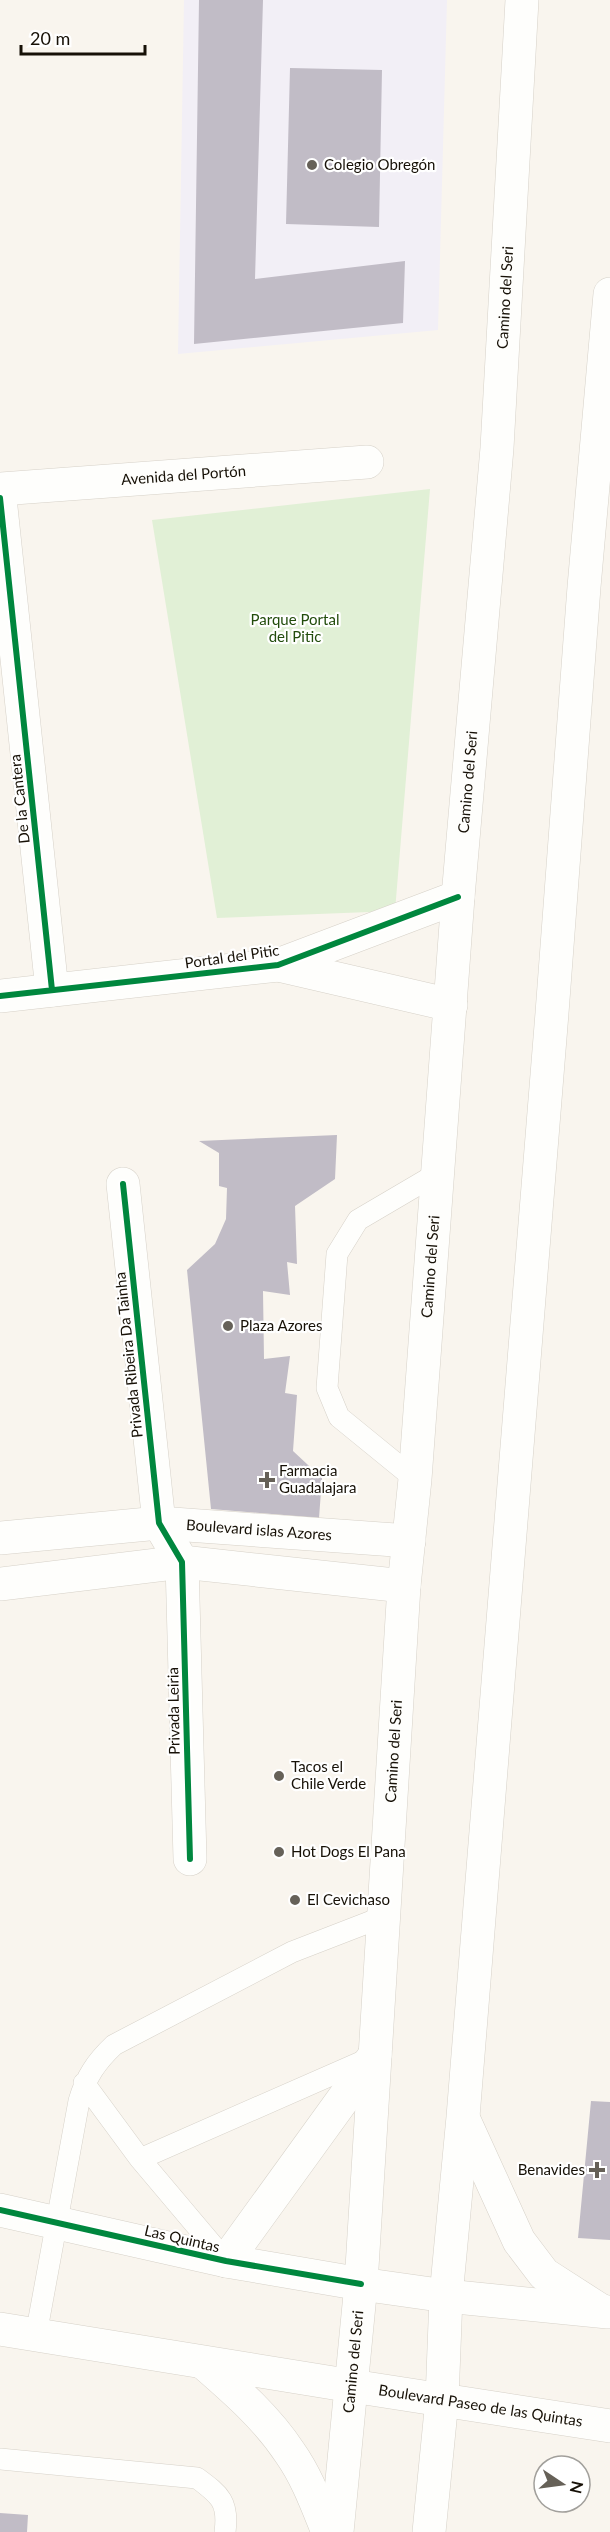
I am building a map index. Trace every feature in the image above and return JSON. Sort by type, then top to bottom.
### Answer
[{"type":"main road","name":"Camino del Seri","points":[[337,2532],[361,2284],[404,1586],[415,1479],[458,897],[497,448],[522,0]]},
{"type":"main road","points":[[429,2532],[442,2400],[446,2296],[463,2117],[552,1025],[584,587],[610,294]]},
{"type":"main road","name":"Avenida del Portón","points":[[0,489],[367,462]]},
{"type":"main road","name":"De la Cantera","points":[[0,498],[52,990]]},
{"type":"main road","name":"Portal del Pitic","points":[[0,996],[278,965],[458,897]]},
{"type":"main road","name":"Portal del Pitic","points":[[278,965],[450,1005]]},
{"type":"main road","name":"Privada Ribeira Da Tainha","points":[[123,1184],[159,1523]]},
{"type":"main road","points":[[159,1523],[182,1562]]},
{"type":"main road","name":"Boulevard islas Azores","points":[[0,1538],[159,1523],[409,1541]]},
{"type":"main road","points":[[0,1584],[182,1562],[404,1586]]},
{"type":"main road","name":"Privada Leiria","points":[[182,1562],[190,1859]]},
{"type":"main road","points":[[226,2261],[375,2055]]},
{"type":"main road","points":[[463,2117],[519,2241],[544,2274],[605,2311]]},
{"type":"main road","name":"Las Quintas","points":[[0,2210],[57,2221],[226,2261],[361,2284]]},
{"type":"main road","points":[[361,2284],[446,2296],[605,2311]]},
{"type":"main road","points":[[0,2329],[352,2386]]},
{"type":"main road","points":[[205,2364],[250,2403],[291,2453],[307,2481],[328,2532]]},
{"type":"main road","name":"Boulevard Paseo de las Quintas","points":[[352,2386],[610,2426]]},
{"type":"lane","points":[[415,1479],[339,1417],[327,1388],[337,1254],[358,1220],[438,1173]]},
{"type":"lane","points":[[36,2335],[84,2083],[99,2058],[114,2045],[292,1952],[385,1916]]},
{"type":"lane","points":[[140,2159],[375,2055]]},
{"type":"lane","points":[[84,2083],[140,2159],[226,2261]]},
{"type":"lane","points":[[0,2459],[197,2478],[216,2492],[227,2513],[225,2532]]},
{"type":"shaded area","name":"Colegio Obregón","points":[[184,0],[447,0],[438,330],[178,354]]},
{"type":"green space","name":"Parque Portal del Pitic","points":[[430,489],[395,911],[217,918],[152,520]]},
{"type":"building","points":[[199,0],[263,0],[255,279],[405,261],[403,323],[194,344]]},
{"type":"building","points":[[290,68],[382,70],[379,227],[286,224]]},
{"type":"building","name":"Plaza Azores","points":[[337,1135],[335,1179],[295,1206],[297,1264],[287,1262],[290,1295],[263,1291],[264,1359],[290,1356],[285,1393],[297,1395],[293,1451],[322,1478],[319,1518],[211,1509],[187,1270],[215,1244],[226,1219],[227,1188],[219,1186],[219,1153],[199,1141]]},
{"type":"building","name":"Benavides","points":[[591,2101],[610,2102],[610,2240],[578,2238]]},
{"type":"building","points":[[0,2513],[28,2515],[27,2532],[0,2532]]},
{"type":"cycle path","points":[[0,498],[52,990]]},
{"type":"cycle path","points":[[0,996],[278,965],[458,897]]},
{"type":"cycle path","points":[[123,1184],[159,1523],[182,1562],[190,1859]]},
{"type":"cycle path","points":[[0,2210],[226,2261],[361,2284]]},
{"type":"place","name":"Colegio Obregón","points":[[312,165]]},
{"type":"place","name":"Plaza Azores","points":[[228,1326]]},
{"type":"place","name":"Farmacia Guadalajara","points":[[267,1480]]},
{"type":"place","name":"Tacos el Chile Verde","points":[[279,1776]]},
{"type":"place","name":"Hot Dogs El Pana","points":[[279,1852]]},
{"type":"place","name":"El Cevichaso","points":[[295,1900]]},
{"type":"place","name":"Benavides","points":[[597,2170]]}]
